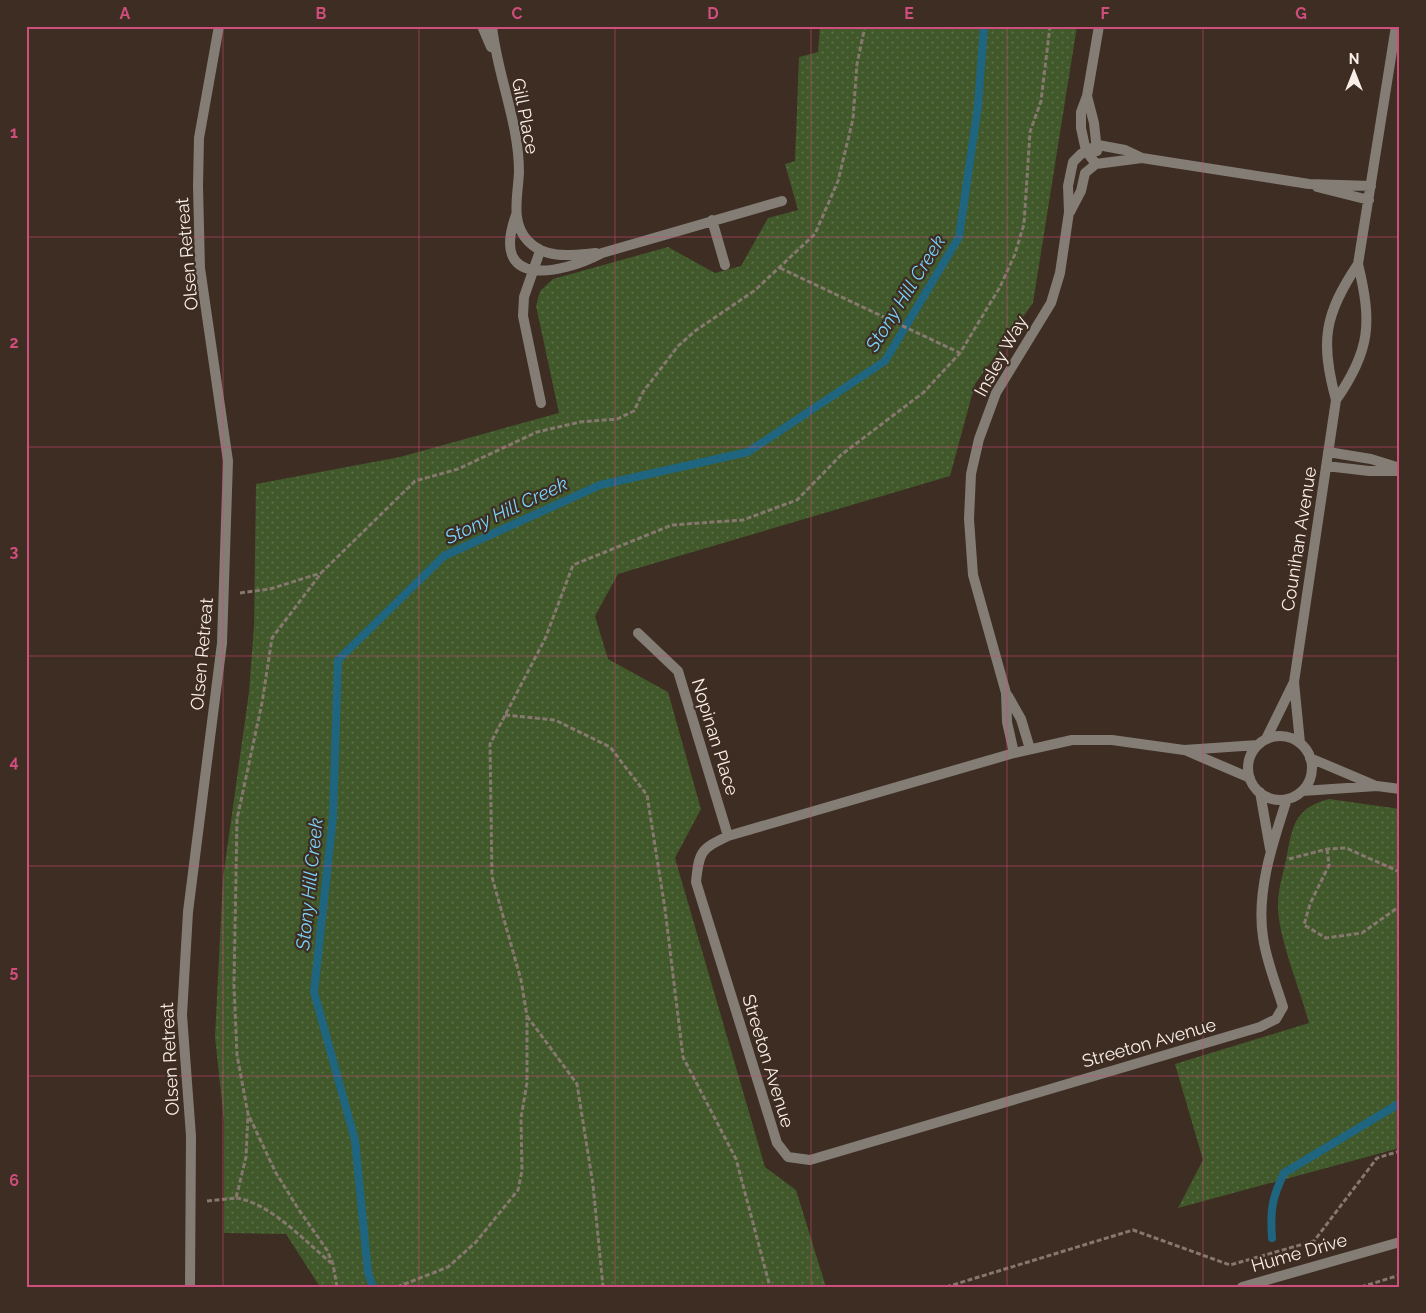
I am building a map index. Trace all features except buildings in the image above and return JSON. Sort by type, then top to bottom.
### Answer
[{"type":"street","name":"Olsen Retreat","points":[[190,1287],[191,1136],[182,1015],[188,912],[222,643],[228,460],[200,268],[198,186],[200,129],[219,26]]},
{"type":"street","name":"Gill Place","points":[[482,26],[495,54]]},
{"type":"street","name":"Gill Place","points":[[492,26],[495,54],[516,137],[519,171],[516,215],[509,234],[510,250],[516,261],[533,271]]},
{"type":"street","points":[[1096,164],[1086,151],[1080,128],[1081,112],[1087,96],[1099,26]]},
{"type":"street","name":"Counihan Avenue","points":[[1336,400],[1350,381],[1367,332],[1367,300],[1358,264],[1396,26]]},
{"type":"street","points":[[1087,96],[1098,145],[1096,164]]},
{"type":"street","points":[[1098,145],[1124,150],[1142,158],[1309,184],[1369,200]]},
{"type":"street","name":"Insley Way","points":[[1030,749],[1020,719],[1006,693],[973,575],[969,519],[971,474],[979,439],[996,393],[1050,303],[1060,273],[1069,212],[1068,186],[1073,162],[1086,151],[1098,145]]},
{"type":"street","points":[[1096,164],[1108,161],[1124,162],[1142,158]]},
{"type":"street","name":"Insley Way","points":[[1069,212],[1080,191],[1085,173],[1096,164]]},
{"type":"street","points":[[1309,184],[1371,186]]},
{"type":"street","points":[[533,271],[553,271],[583,263],[602,253],[782,201]]},
{"type":"street","name":"Gill Place","points":[[516,215],[519,228],[540,251]]},
{"type":"street","points":[[712,220],[726,265]]},
{"type":"street","points":[[541,402],[523,316],[524,297],[540,251],[565,256],[602,253]]},
{"type":"street","name":"Counihan Avenue","points":[[1300,743],[1294,682],[1336,400],[1327,368],[1326,337],[1331,312],[1340,291],[1358,264]]},
{"type":"street","points":[[1328,452],[1371,459],[1400,469]]},
{"type":"street","points":[[1326,466],[1369,471],[1400,469]]},
{"type":"street","name":"Nopinan Place","points":[[638,633],[678,671],[728,836]]},
{"type":"street","name":"Counihan Avenue","points":[[1262,742],[1294,682]]},
{"type":"street","name":"Insley Way","points":[[1006,693],[1007,722],[1014,753]]},
{"type":"street","points":[[1302,791],[1311,776],[1310,758],[1300,743],[1283,736],[1262,742],[1249,760],[1250,778],[1260,792],[1277,800],[1287,799],[1302,791],[1377,786],[1400,789]]},
{"type":"street","name":"Streeton Avenue","points":[[1262,742],[1184,750],[1112,740],[1072,740],[1014,753],[728,836],[706,846],[698,861],[696,882],[777,1143],[788,1157],[810,1160],[1240,1033],[1276,1020],[1283,1007],[1263,937],[1262,908],[1270,850],[1287,799]]},
{"type":"street","name":"Streeton Avenue","points":[[1184,750],[1250,778]]},
{"type":"street","points":[[1310,758],[1377,786]]},
{"type":"street","name":"Streeton Avenue","points":[[1260,792],[1270,850]]},
{"type":"street","name":"Hume Drive","points":[[1242,1287],[1400,1238]]},
{"type":"street","name":"Hume Drive","points":[[1366,1250],[1400,1242]]},
{"type":"path","points":[[236,1198],[246,1157],[248,1114],[237,1055],[234,985],[237,819],[262,703],[272,638],[322,572],[415,481],[458,469],[537,432],[580,422],[617,419],[634,411],[643,392],[678,346],[780,268],[815,234],[838,181],[854,119],[857,64],[864,26]]},
{"type":"path","points":[[397,1287],[448,1267],[476,1242],[518,1190],[522,1171],[521,1118],[527,1083],[527,1016],[521,980],[492,877],[490,744],[545,639],[573,565],[672,525],[742,520],[797,500],[840,455],[924,392],[960,353],[1000,287],[1015,254],[1024,224],[1030,132],[1041,101],[1050,26]]},
{"type":"path","points":[[780,268],[960,353]]},
{"type":"path","points":[[224,595],[270,589],[322,572]]},
{"type":"path","points":[[505,715],[555,720],[610,747],[647,795],[665,909],[683,1057],[736,1159],[770,1287]]},
{"type":"path","points":[[1268,868],[1291,858],[1327,849],[1346,848],[1400,872]]},
{"type":"path","points":[[1327,849],[1329,865],[1310,904],[1304,926],[1326,938],[1362,932],[1400,906]]},
{"type":"path","points":[[527,1016],[577,1084],[593,1185],[603,1287]]},
{"type":"path","points":[[248,1114],[276,1173],[327,1250],[333,1264],[337,1287]]},
{"type":"path","points":[[946,1287],[1133,1230],[1230,1265],[1314,1241],[1377,1158],[1400,1151]]},
{"type":"path","points":[[191,1202],[236,1198],[248,1200],[273,1215],[333,1264]]},
{"type":"path","points":[[1361,1287],[1400,1275]]},
{"type":"green space","points":[[820,26],[1077,26],[1033,303],[975,384],[950,476],[618,574],[595,616],[608,659],[668,692],[701,809],[675,858],[765,1167],[796,1190],[826,1287],[320,1287],[286,1234],[224,1233],[224,1121],[215,1037],[223,878],[249,692],[254,625],[256,484],[400,457],[559,413],[536,306],[540,291],[553,279],[668,247],[715,273],[741,266],[768,218],[798,210],[785,164],[795,161],[799,57],[818,52]]},
{"type":"green space","points":[[1329,799],[1400,809],[1400,1148],[1178,1208],[1203,1160],[1175,1064],[1309,1023],[1281,931],[1278,898],[1291,834],[1298,818],[1309,807]]},
{"type":"waterway","name":"Stony Hill Creek","points":[[373,1287],[368,1273],[355,1140],[314,992],[333,817],[338,660],[444,556],[600,485],[748,452],[885,361],[959,237],[978,106],[984,26]]},
{"type":"waterway","points":[[1272,1238],[1271,1220],[1273,1204],[1284,1173],[1400,1103]]}]
